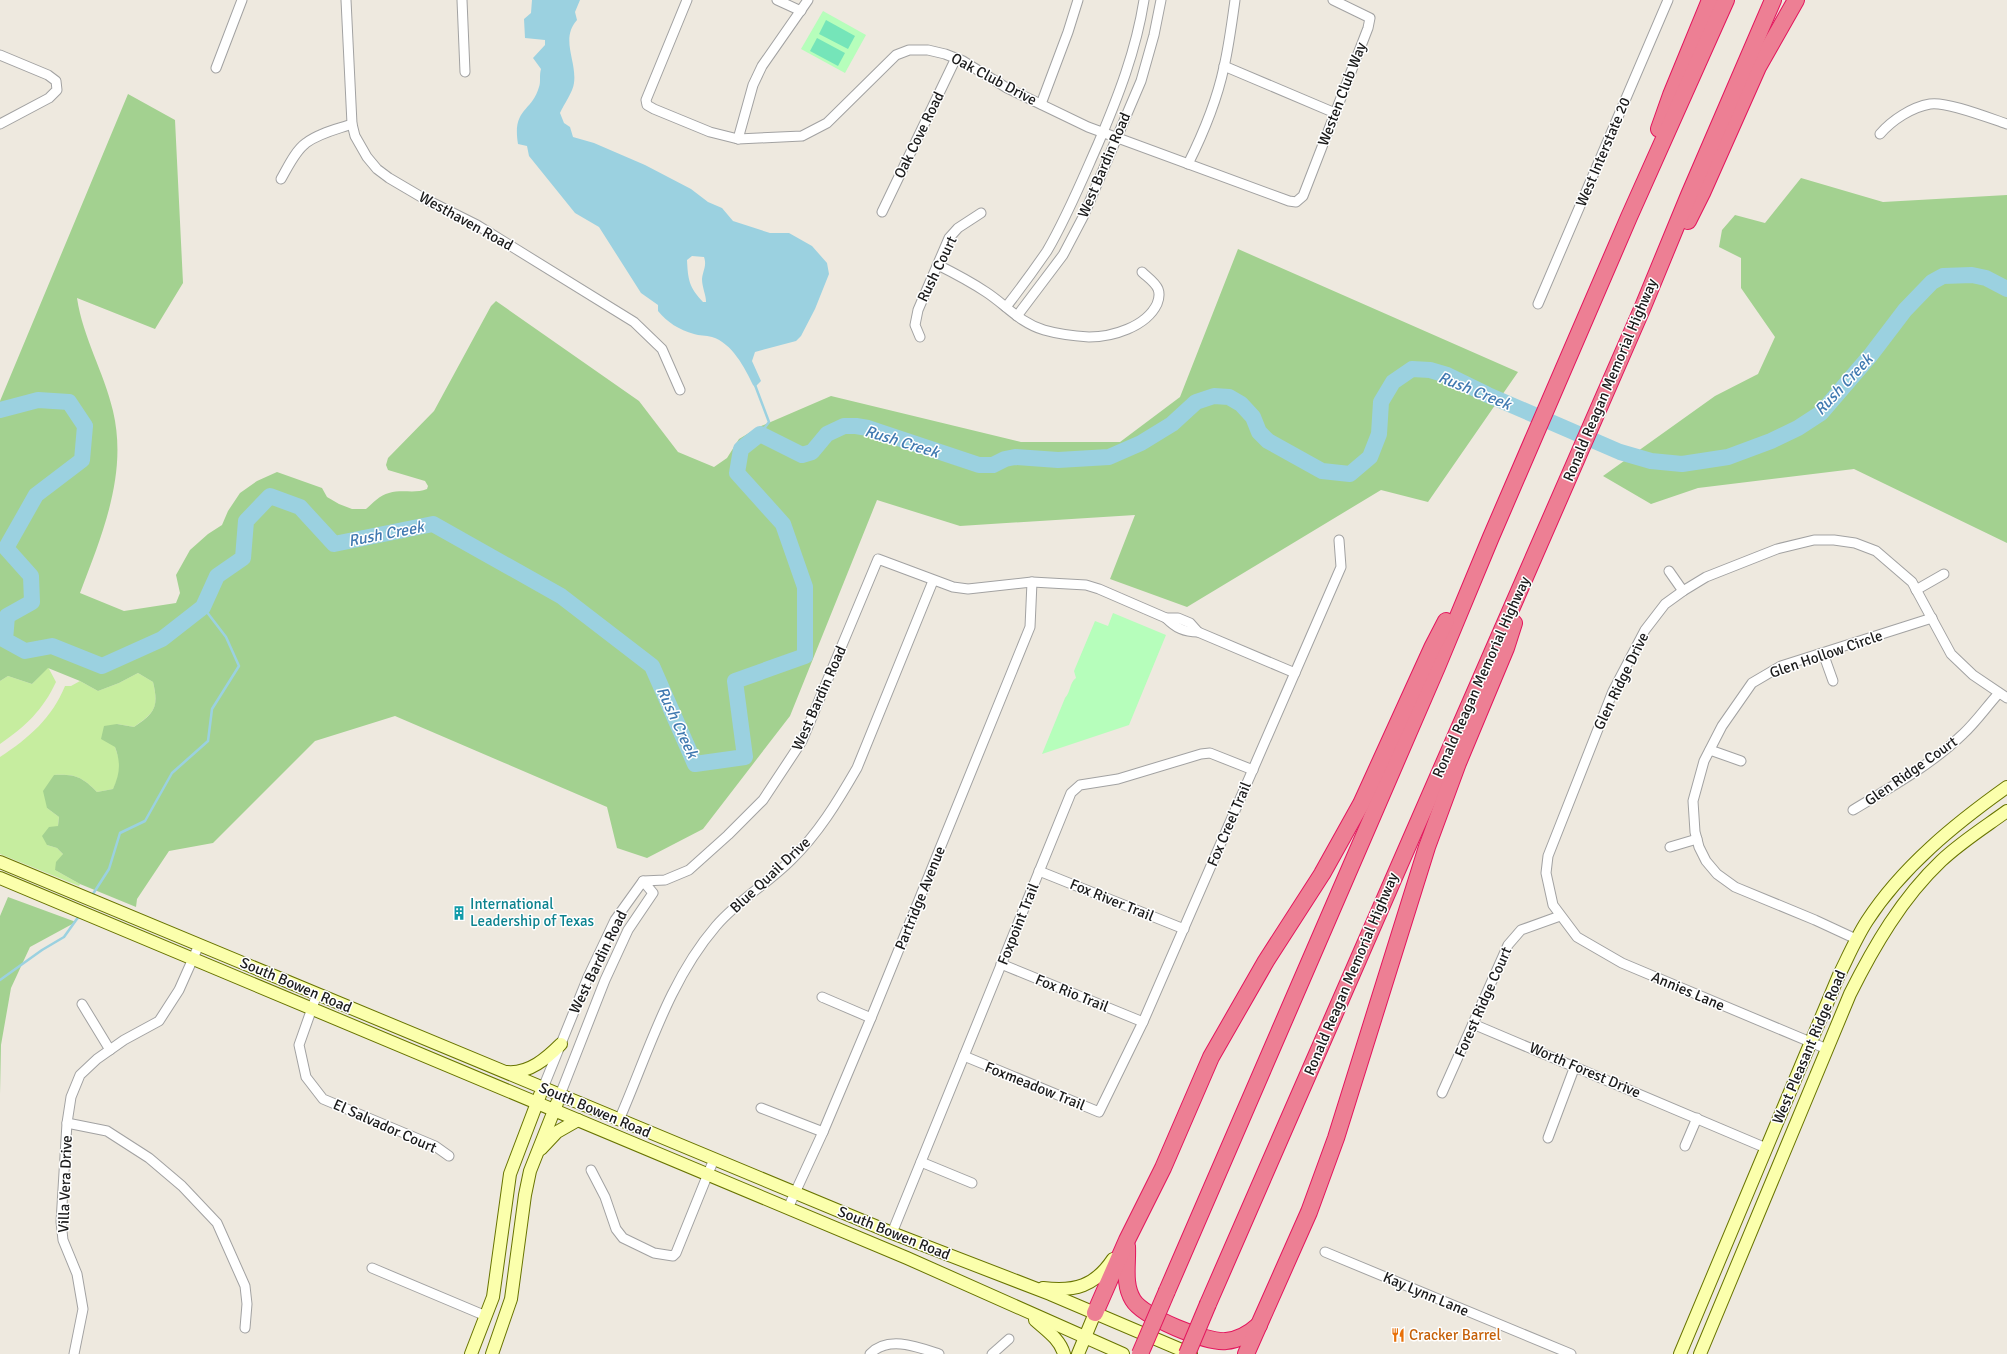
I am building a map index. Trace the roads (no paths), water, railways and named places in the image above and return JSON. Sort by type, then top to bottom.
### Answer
[{"type":"highway","points":[[1629,217],[1671,95],[1710,0]]},
{"type":"highway","points":[[1140,1354],[1431,682],[1491,537],[1629,217],[1726,0]]},
{"type":"highway","name":"Ronald Reagan Memorial Highway","points":[[1187,1354],[1642,309],[1689,195],[1773,0]]},
{"type":"highway","points":[[1642,309],[1702,193],[1758,67],[1796,0]]},
{"type":"highway","points":[[1246,1354],[1309,1212],[1333,1145],[1427,847],[1458,763],[1506,648],[1552,516]]},
{"type":"highway","points":[[1096,1313],[1127,1240],[1163,1168],[1211,1057],[1266,961],[1322,874],[1361,804],[1432,648],[1491,537]]},
{"type":"highway","points":[[1127,1240],[1128,1290],[1140,1308],[1200,1336],[1218,1341],[1240,1338],[1259,1326]]},
{"type":"highway","points":[[1260,1354],[1260,1334],[1269,1304]]},
{"type":"main road","name":"West Pleasant Ridge Road","points":[[1680,1354],[1810,1042],[1856,939],[1883,898],[1927,850],[2007,787]]},
{"type":"main road","name":"West Pleasant Ridge Road","points":[[1700,1354],[1827,1049],[1861,971],[1871,952],[1891,921],[1920,884],[1941,861],[2007,811]]},
{"type":"main road","name":"South Bowen Road","points":[[0,862],[794,1193],[892,1233],[1030,1286],[1191,1354]]},
{"type":"main road","name":"South Bowen Road","points":[[0,878],[907,1258],[1123,1354]]},
{"type":"main road","points":[[503,1072],[523,1070],[538,1064],[561,1044]]},
{"type":"main road","name":"West Bardin Road","points":[[471,1354],[493,1297],[510,1174],[543,1088]]},
{"type":"main road","name":"West Bardin Road","points":[[492,1354],[511,1299],[525,1195],[533,1160],[560,1096]]},
{"type":"main road","points":[[533,1160],[550,1138],[578,1120]]},
{"type":"main road","points":[[1030,1286],[1055,1290],[1081,1287],[1102,1275],[1127,1240]]},
{"type":"main road","points":[[1026,1312],[1054,1336],[1062,1347],[1064,1354]]},
{"type":"main road","points":[[1078,1354],[1096,1313]]},
{"type":"street","points":[[216,68],[242,0]]},
{"type":"street","name":"Westhaven Road","points":[[346,0],[352,124],[355,136],[367,157],[377,169],[389,178],[423,198],[477,224],[634,322],[662,350],[680,390]]},
{"type":"street","points":[[462,0],[465,72]]},
{"type":"street","name":"Oak Club Drive","points":[[687,0],[646,100],[647,105],[654,109],[710,132],[738,139],[788,138],[802,136],[827,123],[896,55],[909,50],[928,50],[956,58],[1008,88],[1088,127],[1294,202]]},
{"type":"street","points":[[777,0],[801,11]]},
{"type":"street","points":[[738,139],[753,85],[762,66],[808,0]]},
{"type":"street","points":[[1041,104],[1068,32],[1078,0]]},
{"type":"street","name":"West Bardin Road","points":[[1006,307],[1030,276],[1047,250],[1068,211],[1116,104],[1135,46],[1144,0]]},
{"type":"street","name":"West Bardin Road","points":[[1017,316],[1063,255],[1083,217],[1140,81],[1154,35],[1161,0]]},
{"type":"street","points":[[1188,164],[1196,148],[1218,89],[1224,66],[1236,0]]},
{"type":"street","name":"Westen Club Way","points":[[1294,202],[1300,200],[1303,196],[1368,28],[1370,18],[1333,0]]},
{"type":"street","name":"West Interstate 20","points":[[1538,304],[1668,0]]},
{"type":"street","points":[[0,55],[48,75],[56,81],[57,90],[49,98],[0,124]]},
{"type":"street","name":"Oak Cove Road","points":[[882,212],[956,58]]},
{"type":"street","points":[[1224,66],[1335,113]]},
{"type":"street","points":[[1880,134],[1888,125],[1908,112],[1930,104],[1948,106],[2007,124]]},
{"type":"street","points":[[281,179],[295,155],[306,143],[319,136],[352,124]]},
{"type":"street","name":"Rush Court","points":[[920,337],[915,325],[918,310],[949,238],[958,228],[981,213]]},
{"type":"street","points":[[938,265],[973,283],[1017,316],[1042,329],[1063,334],[1089,337],[1106,335],[1132,327],[1148,316],[1159,298],[1159,290],[1156,285],[1142,272]]},
{"type":"street","name":"Fox Creel Trail","points":[[1104,1105],[1184,929],[1341,567],[1339,540]]},
{"type":"street","name":"Glen Ridge Drive","points":[[1560,916],[1553,905],[1549,892],[1546,873],[1548,856],[1613,691],[1645,630],[1665,604],[1706,577],[1777,549],[1814,540],[1834,540],[1854,543],[1876,551],[1902,571],[1912,582],[1951,654],[1973,675],[2003,695]]},
{"type":"street","name":"West Bardin Road","points":[[643,881],[665,880],[689,870],[728,835],[763,800],[802,741],[878,559],[933,581]]},
{"type":"street","points":[[1669,571],[1683,591]]},
{"type":"street","points":[[1916,590],[1944,574]]},
{"type":"street","points":[[933,581],[953,587],[968,589],[1032,582],[1086,585],[1099,589],[1166,618],[1176,628],[1187,632],[1198,632],[1295,673]]},
{"type":"street","name":"Blue Quail Drive","points":[[619,1120],[674,988],[697,951],[716,926],[737,905],[791,860],[814,834],[841,796],[857,768],[933,581]]},
{"type":"street","name":"Partridge Avenue","points":[[788,1208],[823,1132],[871,1018],[1030,627],[1032,582]]},
{"type":"street","name":"Glen Hollow Circle","points":[[1856,939],[1815,920],[1735,887],[1717,874],[1706,861],[1697,839],[1693,801],[1704,761],[1736,703],[1752,683],[1781,666],[1932,618]]},
{"type":"street","points":[[1823,653],[1833,681]]},
{"type":"street","name":"Glen Ridge Court","points":[[1853,810],[1893,786],[1945,751],[2003,695]]},
{"type":"street","points":[[1710,750],[1741,761]]},
{"type":"street","name":"Foxpoint Trail","points":[[892,1233],[1071,793],[1080,785],[1118,779],[1205,753],[1210,753],[1253,770]]},
{"type":"street","points":[[1670,847],[1697,839]]},
{"type":"street","name":"Fox River Trail","points":[[1039,871],[1184,929]]},
{"type":"street","name":"West Bardin Road","points":[[560,1096],[605,980],[621,944],[628,930],[653,893],[643,881]]},
{"type":"street","name":"West Bardin Road","points":[[543,1088],[588,977],[615,920],[643,881]]},
{"type":"street","name":"Forest Ridge Court","points":[[1442,1093],[1508,945],[1522,930],[1560,916]]},
{"type":"street","name":"Annies Lane","points":[[1560,916],[1577,937],[1622,963],[1827,1049]]},
{"type":"street","name":"Villa Vera Drive","points":[[74,1354],[83,1309],[77,1274],[63,1240],[60,1222],[67,1123],[71,1097],[80,1075],[97,1059],[124,1040],[159,1021],[179,990],[199,945]]},
{"type":"street","name":"Fox Rio Trail","points":[[1001,964],[1143,1022]]},
{"type":"street","name":"El Salvador Court","points":[[317,994],[299,1045],[306,1077],[323,1099],[435,1146],[449,1156]]},
{"type":"street","points":[[822,997],[871,1018]]},
{"type":"street","points":[[82,1004],[110,1050]]},
{"type":"street","name":"Worth Forest Drive","points":[[1473,1024],[1766,1148]]},
{"type":"street","name":"Foxmeadow Trail","points":[[964,1056],[1099,1112],[1104,1105]]},
{"type":"street","points":[[1548,1138],[1575,1066]]},
{"type":"street","points":[[761,1108],[823,1132]]},
{"type":"street","points":[[1685,1146],[1697,1118]]},
{"type":"street","points":[[67,1123],[107,1131],[149,1158],[182,1186],[217,1223],[245,1286],[248,1304],[245,1328]]},
{"type":"street","points":[[591,1170],[605,1197],[616,1229],[623,1238],[641,1248],[665,1256],[673,1256],[676,1253],[714,1159]]},
{"type":"street","points":[[920,1162],[972,1183]]},
{"type":"street","name":"Kay Lynn Lane","points":[[1325,1252],[1571,1354]]},
{"type":"street","points":[[372,1268],[486,1316]]},
{"type":"street","points":[[992,1354],[1009,1339]]},
{"type":"street","points":[[870,1354],[882,1346],[902,1344],[940,1354]]},
{"type":"water","points":[[532,0],[580,0],[575,12],[577,20],[572,27],[569,42],[574,83],[560,113],[564,123],[570,127],[573,137],[594,143],[645,165],[691,189],[708,202],[722,208],[733,221],[770,233],[789,233],[812,246],[827,263],[829,274],[815,309],[801,336],[796,341],[755,352],[752,361],[761,381],[755,387],[737,357],[726,345],[712,337],[696,335],[683,330],[669,322],[658,311],[658,305],[641,293],[599,227],[575,213],[529,156],[527,146],[518,144],[517,132],[520,117],[536,95],[540,85],[541,69],[533,58],[545,45],[545,40],[525,38],[524,19],[531,13]],"holes":[[[692,256],[704,257],[705,266],[702,279],[706,302],[703,302],[690,283],[687,260]]]},
{"type":"waterway","name":"Rush Creek","points":[[0,410],[38,400],[69,402],[85,426],[82,460],[36,495],[6,548],[31,576],[32,602],[7,616],[5,640],[25,651],[52,646],[102,666],[162,639],[203,607],[217,576],[243,558],[246,521],[270,496],[300,507],[334,544],[433,524],[561,596],[652,666],[695,764],[745,757],[735,681],[805,656],[805,587],[783,524],[737,473],[741,449],[760,434],[802,455],[812,452],[827,434],[844,426],[856,426],[868,428],[979,465],[993,465],[1005,459],[1015,457],[1058,460],[1109,457],[1141,443],[1172,424],[1196,402],[1214,396],[1229,397],[1241,404],[1253,417],[1259,432],[1268,441],[1322,471],[1350,474],[1370,457],[1379,434],[1381,402],[1393,382],[1412,369],[1430,370],[1447,375],[1488,395],[1620,452],[1651,461],[1682,464],[1728,457],[1771,441],[1798,428],[1821,413],[1870,356],[1905,310],[1932,282],[1943,276],[1972,275],[1986,278],[2007,289]]},
{"type":"waterway","points":[[755,385],[769,422],[760,434]]},
{"type":"waterway","points":[[91,897],[109,869],[120,833],[145,821],[172,773],[208,741],[212,709],[239,666],[226,637],[203,607]]},
{"type":"waterway","points":[[0,980],[42,950],[64,937],[79,916]]},
{"type":"place","name":"International Leadership of Texas","points":[[459,913]]},
{"type":"place","name":"Cracker Barrel","points":[[1398,1335]]}]
